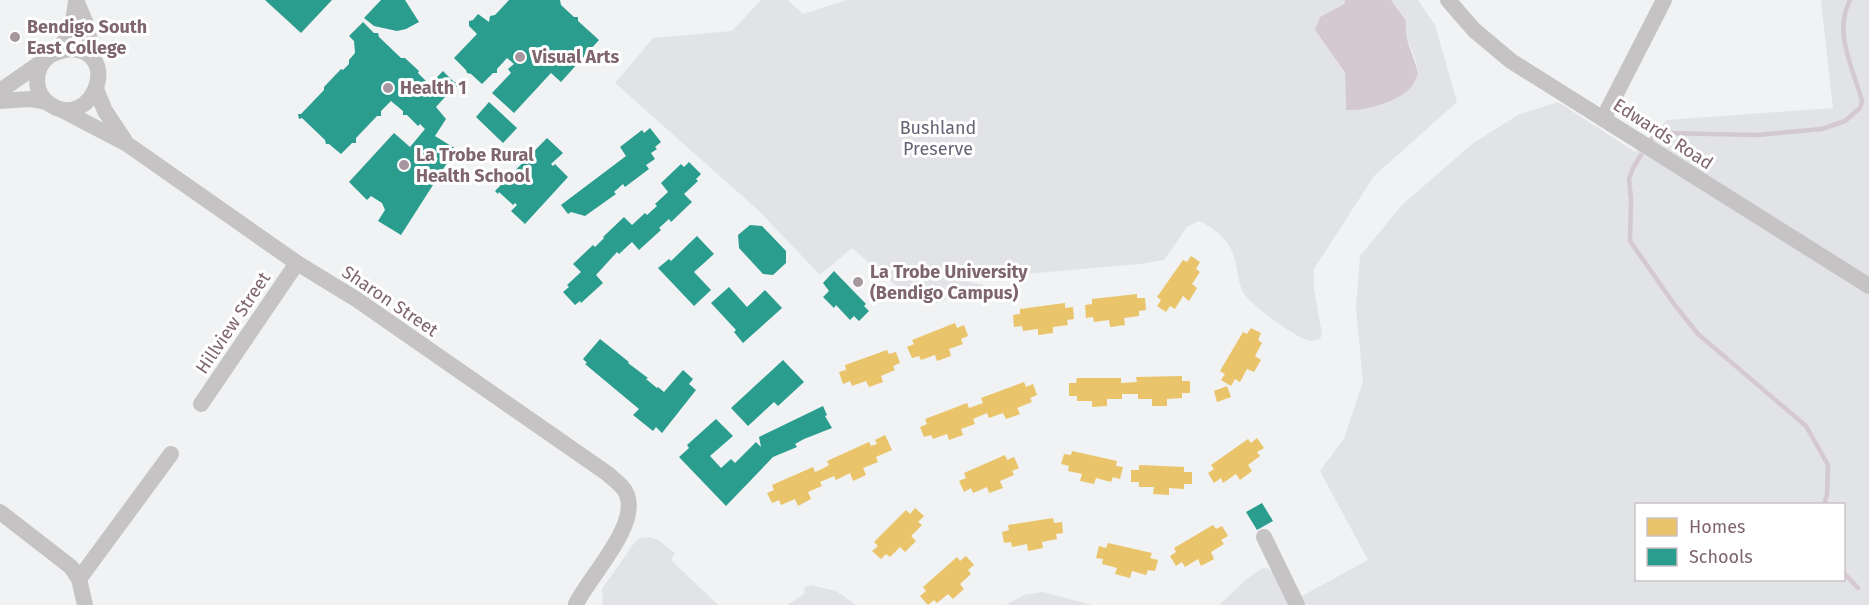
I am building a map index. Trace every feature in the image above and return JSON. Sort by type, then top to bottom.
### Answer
[{"type":"street","name":"Edwards Road","points":[[1448,0],[1474,30],[1498,52],[1869,286]]},
{"type":"street","points":[[1603,118],[1664,0]]},
{"type":"street","points":[[0,91],[48,57],[69,36],[73,28],[76,1]]},
{"type":"street","points":[[0,101],[30,99],[46,102],[62,110],[79,107],[96,89],[98,72],[87,26],[76,1]]},
{"type":"street","points":[[46,102],[37,86],[37,77],[48,57],[69,49],[77,49],[82,50],[94,60]]},
{"type":"street","name":"Sharon Street","points":[[96,89],[105,111],[128,144]]},
{"type":"street","name":"Sharon Street","points":[[62,110],[128,144],[297,263],[356,299],[619,484],[627,494],[626,524],[576,604]]},
{"type":"street","name":"Hillview Street","points":[[201,404],[297,263]]},
{"type":"street","points":[[80,579],[171,454]]},
{"type":"street","points":[[0,512],[66,561],[80,579],[85,605]]},
{"type":"street","points":[[1264,537],[1297,605]]},
{"type":"green space","name":"Bushland Preserve","points":[[761,0],[788,0],[803,14],[847,0],[1345,0],[1344,4],[1320,17],[1315,30],[1345,74],[1346,109],[1354,110],[1411,88],[1418,73],[1415,58],[1404,31],[1406,21],[1391,0],[1418,0],[1435,25],[1457,102],[1374,176],[1314,269],[1314,289],[1322,334],[1320,339],[1310,341],[1304,339],[1285,328],[1254,304],[1243,292],[1234,256],[1228,244],[1210,227],[1199,221],[1187,227],[1164,260],[1014,275],[995,269],[977,271],[964,276],[967,281],[983,285],[988,291],[985,294],[958,295],[931,304],[902,290],[852,248],[820,275],[758,210],[615,83],[653,38],[732,31]]},
{"type":"green space","points":[[1821,0],[1869,0],[1869,605],[1305,605],[1300,597],[1368,560],[1320,471],[1344,438],[1363,382],[1356,307],[1360,256],[1402,205],[1472,144],[1518,115],[1558,102],[1635,152],[1667,120],[1833,108]]},
{"type":"green space","points":[[649,537],[658,540],[675,553],[671,560],[718,605],[603,605],[602,589],[635,542],[640,538]]},
{"type":"green space","points":[[1263,568],[1273,573],[1289,605],[1219,605],[1248,578]]},
{"type":"green space","points":[[811,585],[836,591],[856,605],[787,605],[804,594],[805,587]]},
{"type":"green space","points":[[1043,592],[1092,605],[1006,605],[1024,595]]},
{"type":"shaded area","points":[[1345,0],[1391,0],[1406,21],[1406,34],[1418,74],[1412,86],[1399,97],[1372,107],[1346,110],[1345,73],[1315,30],[1320,17],[1344,4]]},
{"type":"building: Homes","points":[[1191,256],[1200,262],[1196,269],[1200,272],[1192,284],[1197,288],[1189,301],[1183,296],[1175,309],[1170,306],[1166,312],[1157,306],[1161,300],[1157,297],[1183,260],[1187,262]]},
{"type":"building: Homes","points":[[1137,294],[1137,298],[1145,298],[1146,310],[1139,311],[1139,316],[1124,318],[1125,325],[1110,327],[1109,320],[1094,322],[1093,317],[1086,318],[1085,305],[1092,304],[1092,299]]},
{"type":"building: Homes","points":[[1065,303],[1065,308],[1073,307],[1074,319],[1067,320],[1068,325],[1053,327],[1053,333],[1038,335],[1038,329],[1023,331],[1022,326],[1014,327],[1013,315],[1020,314],[1020,309]]},
{"type":"building: Homes","points":[[955,323],[957,328],[964,325],[968,336],[961,339],[963,344],[949,349],[951,356],[937,361],[935,355],[921,360],[919,356],[912,358],[907,347],[914,344],[912,340]]},
{"type":"building: Homes","points":[[1251,328],[1261,333],[1258,340],[1262,343],[1255,356],[1261,360],[1254,372],[1247,369],[1240,382],[1235,379],[1231,386],[1221,380],[1225,374],[1220,371],[1243,332],[1247,334]]},
{"type":"building: Homes","points":[[887,350],[889,354],[896,352],[900,363],[893,366],[895,370],[881,376],[883,382],[869,387],[866,381],[852,386],[850,381],[843,384],[839,372],[846,370],[845,365]]},
{"type":"building: Homes","points":[[1182,376],[1182,381],[1190,381],[1190,393],[1182,393],[1182,398],[1167,399],[1167,406],[1152,406],[1152,399],[1138,399],[1138,394],[1122,394],[1122,399],[1107,399],[1107,406],[1092,407],[1092,401],[1077,401],[1077,396],[1069,396],[1069,383],[1076,383],[1077,378],[1121,378],[1121,383],[1137,382],[1136,377]]},
{"type":"building: Homes","points":[[1024,382],[1026,387],[1033,384],[1037,395],[1030,398],[1032,402],[1017,408],[1020,414],[1006,419],[1003,413],[989,418],[987,413],[973,419],[975,424],[961,429],[963,435],[949,440],[947,434],[933,439],[931,435],[924,437],[920,427],[927,424],[925,419],[967,403],[969,408],[983,403],[981,398]]},
{"type":"building: Homes","points":[[1227,386],[1231,397],[1217,402],[1214,391]]},
{"type":"building: Homes","points":[[885,435],[892,450],[876,457],[878,462],[863,468],[866,475],[853,481],[850,473],[836,480],[834,476],[820,482],[822,486],[808,492],[811,499],[798,506],[795,499],[781,505],[779,500],[772,503],[767,493],[774,490],[772,485],[813,467],[815,472],[822,469],[829,465],[827,461],[869,442],[871,446],[877,444],[875,440]]},
{"type":"building: Homes","points":[[1257,438],[1264,448],[1257,452],[1260,456],[1248,465],[1252,471],[1240,480],[1236,474],[1223,483],[1221,478],[1214,483],[1208,473],[1214,469],[1211,465],[1248,439],[1251,443]]},
{"type":"building: Homes","points":[[1072,451],[1117,461],[1116,466],[1123,467],[1120,479],[1113,477],[1111,482],[1096,478],[1094,484],[1080,481],[1082,474],[1068,471],[1069,466],[1061,464],[1064,454],[1071,455]]},
{"type":"building: Homes","points":[[1005,455],[1007,460],[1014,457],[1019,468],[1012,471],[1014,475],[1000,481],[1003,488],[989,493],[987,487],[973,493],[971,488],[964,492],[959,481],[966,478],[964,473]]},
{"type":"building: Homes","points":[[1139,465],[1184,467],[1184,472],[1192,472],[1192,484],[1184,484],[1184,489],[1169,488],[1169,495],[1153,494],[1154,487],[1139,487],[1139,482],[1131,482],[1131,470],[1139,470]]},
{"type":"building: Homes","points":[[915,508],[924,516],[918,522],[922,525],[911,536],[916,541],[905,552],[900,547],[890,557],[886,554],[881,559],[872,551],[878,546],[874,542],[906,510],[910,514]]},
{"type":"building: Homes","points":[[1053,518],[1054,523],[1062,522],[1063,533],[1056,534],[1057,539],[1042,542],[1043,548],[1028,551],[1027,544],[1012,547],[1011,542],[1004,543],[1002,532],[1009,530],[1008,525]]},
{"type":"building: Homes","points":[[1213,525],[1216,529],[1222,526],[1228,536],[1221,540],[1224,544],[1211,552],[1214,559],[1201,566],[1198,559],[1185,567],[1182,562],[1176,566],[1170,556],[1176,552],[1174,548]]},
{"type":"building: Homes","points":[[1108,543],[1152,553],[1150,558],[1158,560],[1155,571],[1148,570],[1146,575],[1132,571],[1130,578],[1115,574],[1117,568],[1102,564],[1103,559],[1096,558],[1099,546],[1106,548]]},
{"type":"building: Homes","points":[[966,556],[974,565],[968,570],[971,574],[960,584],[964,589],[953,599],[948,594],[937,603],[934,600],[928,605],[920,596],[926,591],[923,587],[957,557],[960,561]]},
{"type":"building: Schools","points":[[265,0],[332,0],[301,33]]},
{"type":"building: Schools","points":[[381,0],[405,0],[419,22],[397,31],[374,26],[364,18]]},
{"type":"building: Schools","name":"Visual Arts","points":[[509,0],[560,0],[561,5],[574,17],[578,17],[578,21],[599,40],[561,82],[551,73],[514,113],[492,93],[511,73],[508,69],[514,64],[507,58],[497,69],[497,73],[493,73],[482,84],[467,73],[454,58],[477,34],[469,26],[469,21],[478,14],[489,22],[490,16],[495,15]]},
{"type":"building: Schools","name":"Health 1","points":[[363,22],[374,33],[378,33],[379,37],[401,58],[405,58],[419,71],[418,73],[428,83],[431,83],[443,71],[454,82],[458,82],[458,87],[454,87],[436,107],[446,119],[435,136],[456,149],[401,235],[378,221],[385,210],[382,203],[371,196],[367,200],[349,182],[394,133],[410,147],[425,129],[420,124],[418,126],[407,115],[403,115],[403,111],[391,101],[381,111],[381,116],[377,116],[356,138],[356,143],[352,143],[341,154],[326,144],[325,140],[302,118],[299,119],[298,114],[301,114],[341,69],[343,70],[349,64],[349,60],[355,53],[354,41],[349,36]]},
{"type":"building: Schools","points":[[489,102],[517,128],[503,143],[476,117]]},
{"type":"building: Schools","points":[[650,128],[661,142],[651,153],[655,159],[646,165],[649,169],[625,187],[623,184],[614,192],[616,194],[585,216],[571,212],[568,214],[561,205],[626,156],[620,147],[642,130],[644,133]]},
{"type":"building: Schools","points":[[547,138],[563,153],[551,164],[553,166],[555,164],[568,177],[525,224],[511,211],[517,205],[515,203],[513,205],[495,191]]},
{"type":"building: Schools","points":[[689,162],[701,174],[696,179],[698,181],[684,194],[692,202],[671,222],[669,219],[659,228],[661,230],[639,250],[632,242],[619,254],[617,252],[596,275],[603,283],[581,303],[580,301],[575,305],[563,292],[581,272],[573,264],[593,245],[595,247],[624,217],[632,225],[645,213],[647,215],[668,192],[661,183],[681,164],[684,167]]},
{"type":"building: Schools","points":[[750,225],[762,226],[786,251],[786,263],[773,275],[763,274],[739,248],[738,235]]},
{"type":"building: Schools","points":[[697,236],[714,254],[694,272],[711,290],[694,306],[658,268],[669,259],[671,261]]},
{"type":"building: Schools","points":[[834,271],[866,304],[864,306],[869,311],[859,321],[854,316],[850,320],[836,305],[834,308],[823,297],[829,291],[823,283]]},
{"type":"building: Schools","points":[[729,287],[747,307],[765,290],[782,308],[743,343],[734,332],[736,330],[711,303]]},
{"type":"building: Schools","points":[[600,339],[664,392],[683,370],[693,379],[689,384],[696,390],[662,433],[656,427],[653,431],[633,415],[639,409],[585,364],[587,363],[583,359]]},
{"type":"building: Schools","points":[[783,360],[804,382],[778,406],[774,402],[748,426],[731,408]]},
{"type":"building: Schools","points":[[823,406],[827,415],[825,416],[832,428],[804,439],[795,444],[797,447],[773,457],[726,506],[679,457],[689,448],[687,445],[716,419],[733,436],[710,456],[721,468],[731,459],[735,463],[756,442],[761,447],[759,437]]},
{"type":"building: Schools","points":[[1262,503],[1273,521],[1257,530],[1246,512]]},
{"type":"waterway","points":[[1650,140],[1664,133],[1757,135],[1822,129],[1845,121],[1860,108],[1862,101],[1844,38],[1843,25],[1850,0]]},
{"type":"waterway","points":[[1641,155],[1629,179],[1630,241],[1698,334],[1806,426],[1828,465],[1827,495],[1824,503]]},
{"type":"waterway","points":[[1845,574],[1858,588]]},
{"type":"place","name":"Bendigo South East College","points":[[15,37]]},
{"type":"place","name":"Visual Arts","points":[[520,57]]},
{"type":"place","name":"Health 1","points":[[388,88]]},
{"type":"place","name":"La Trobe Rural Health School","points":[[404,165]]},
{"type":"place","name":"La Trobe University (Bendigo Campus)","points":[[858,282]]}]
